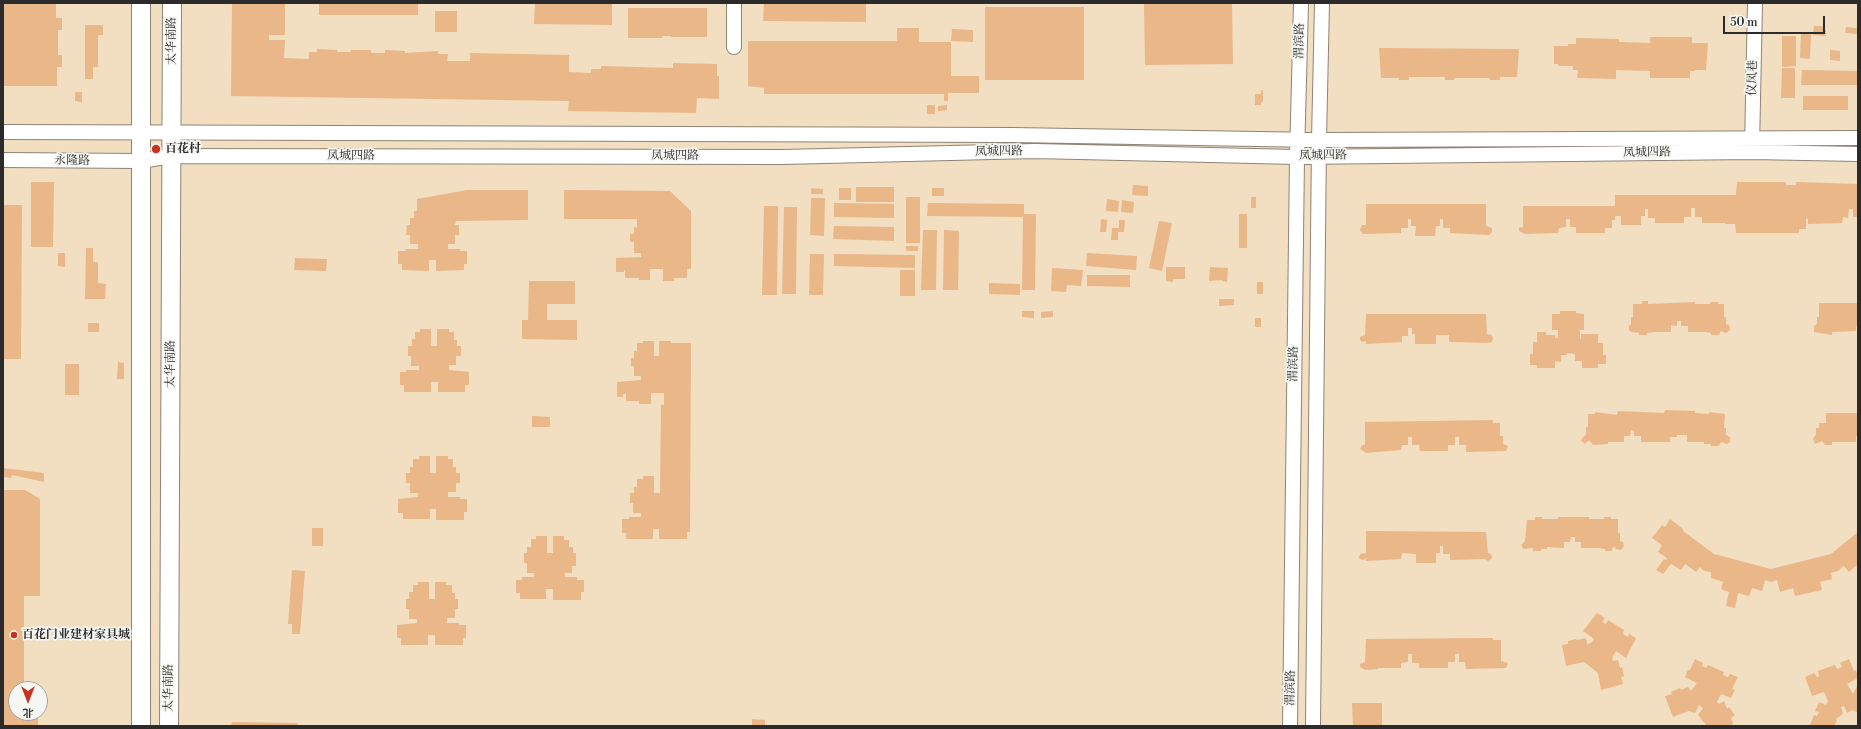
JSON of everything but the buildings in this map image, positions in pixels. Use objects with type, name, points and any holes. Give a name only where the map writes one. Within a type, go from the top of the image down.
[{"type":"main road","points":[[141,3],[141,726]]},
{"type":"main road","name":"太华南路","points":[[169,726],[171,156],[173,132],[172,3]]},
{"type":"street","points":[[734,3],[734,47]]},
{"type":"street","name":"渭滨路","points":[[1290,726],[1297,157],[1301,3]]},
{"type":"street","name":"渭滨路","points":[[1313,726],[1319,140],[1322,3]]},
{"type":"street","name":"仪凤巷","points":[[1752,152],[1755,3]]},
{"type":"street","points":[[3,132],[140,133]]},
{"type":"street","name":"凤城四路","points":[[140,133],[1012,135],[1298,140],[1752,137],[1858,138]]},
{"type":"street","name":"凤城四路","points":[[140,160],[171,156],[782,157],[1035,152],[1297,157],[1752,152],[1858,154]]},
{"type":"street","name":"永隆路","points":[[3,160],[140,160]]},
{"type":"place","name":"百花村","points":[[156,149]]},
{"type":"place","name":"百花门业建材家具城","points":[[14,635]]}]
